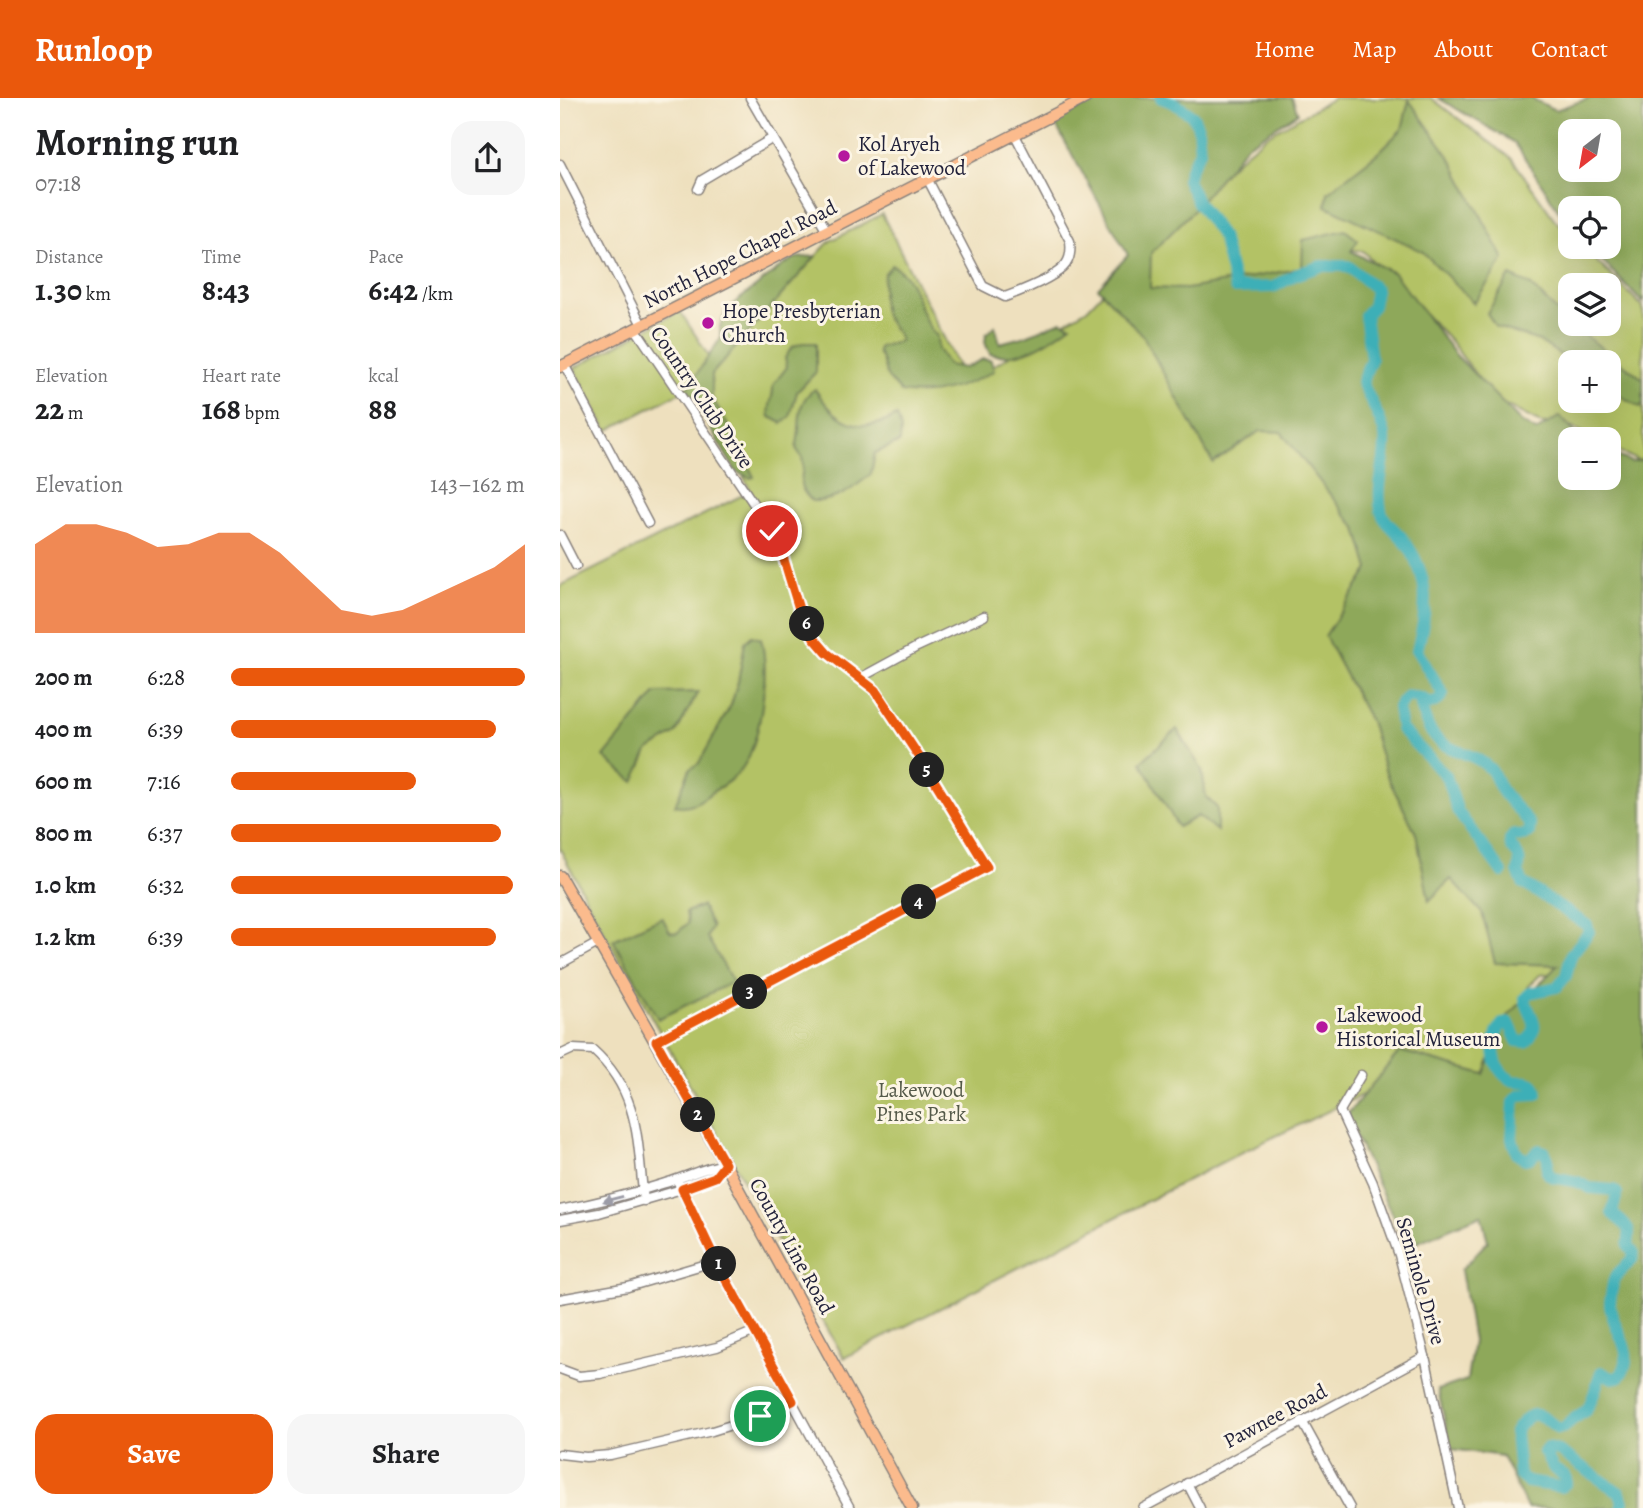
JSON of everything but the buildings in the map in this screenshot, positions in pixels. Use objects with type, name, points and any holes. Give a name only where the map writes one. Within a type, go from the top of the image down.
[{"type":"main road","name":"North Hope Chapel Road","points":[[562,365],[1015,135],[1070,102],[1086,98]]},
{"type":"main road","name":"County Line Road","points":[[560,876],[725,1164],[911,1508]]},
{"type":"street","points":[[762,98],[751,101],[827,231]]},
{"type":"street","points":[[928,180],[983,286],[1005,297],[1061,270],[1069,259],[1070,242],[1015,135]]},
{"type":"street","points":[[698,189],[702,180],[773,138]]},
{"type":"street","name":"Country Club Drive","points":[[560,164],[639,327],[772,531],[781,550],[799,609],[814,638],[827,653],[875,690],[987,867],[656,1041]]},
{"type":"street","points":[[562,365],[648,523]]},
{"type":"street","points":[[560,535],[576,566]]},
{"type":"street","points":[[860,678],[917,646],[984,617]]},
{"type":"street","points":[[560,964],[598,943]]},
{"type":"street","points":[[560,1055],[573,1049],[593,1050],[612,1072],[635,1119],[640,1142],[644,1201]]},
{"type":"street","name":"Seminole Drive","points":[[1361,1075],[1340,1111],[1373,1183],[1399,1255],[1425,1356],[1458,1508]]},
{"type":"street","points":[[560,1210],[605,1201],[725,1164]]},
{"type":"street","points":[[560,1220],[598,1213],[682,1189],[715,1177],[725,1164]]},
{"type":"street","points":[[677,1180],[716,1261],[850,1508]]},
{"type":"street","points":[[560,1299],[628,1287],[716,1261]]},
{"type":"street","points":[[560,1369],[579,1376],[600,1374],[717,1347],[755,1331]]},
{"type":"street","name":"Pawnee Road","points":[[1143,1508],[1425,1356]]},
{"type":"street","points":[[560,1454],[586,1457],[610,1455],[760,1416],[793,1401]]},
{"type":"street","points":[[1302,1421],[1350,1508]]},
{"type":"street","points":[[1187,1483],[1200,1508]]},
{"type":"green space","points":[[1101,98],[1292,98],[1298,113],[1247,145],[1192,212],[1151,253],[1150,288],[1187,289],[1302,268],[1303,240],[1345,230],[1358,240],[1351,251],[1394,273],[1455,354],[1521,422],[1536,431],[1560,416],[1570,427],[1558,427],[1558,490],[1621,490],[1621,458],[1631,462],[1643,460],[1643,1508],[1527,1508],[1502,1456],[1451,1449],[1438,1390],[1467,1380],[1473,1341],[1461,1270],[1488,1241],[1481,1215],[1407,1247],[1346,1116],[1400,1051],[1484,1074],[1506,1018],[1558,965],[1495,963],[1482,913],[1451,879],[1429,901],[1416,833],[1387,776],[1370,721],[1325,636],[1369,569],[1357,529],[1281,432],[1260,431],[1213,463],[1143,336],[1098,288],[1128,255],[1054,122]]},
{"type":"green space","name":"Lakewood Pines Park","points":[[1334,98],[1431,98],[1512,159],[1558,223],[1558,259],[1594,259],[1608,273],[1558,273],[1558,336],[1621,336],[1621,285],[1643,307],[1643,463],[1621,452],[1621,427],[1572,427],[1562,422],[1542,424],[1494,399],[1449,339],[1363,251],[1342,249],[1272,402],[1362,382],[1544,892],[1562,972],[1540,975],[1528,987],[1527,1006],[1513,1030],[1504,1023],[1495,1040],[1501,1068],[1509,1077],[1408,1073],[1238,1154],[844,1358],[608,940],[560,849],[560,586],[751,491],[695,384],[830,241],[882,214],[966,382],[1087,309],[1174,219],[1266,136]]},
{"type":"green space","points":[[1438,98],[1531,98],[1555,110],[1590,98],[1643,98],[1643,303],[1621,280],[1621,273],[1614,273],[1601,259],[1621,259],[1621,196],[1558,196],[1558,209],[1515,143]]},
{"type":"green space","points":[[1409,100],[1451,159],[1504,259],[1474,303],[1422,251],[1326,206],[1328,192],[1379,152],[1402,129]]},
{"type":"green space","points":[[816,256],[712,374],[712,398],[754,477],[750,478],[736,472],[700,411],[697,400],[686,390],[720,339],[720,326],[727,309],[795,258]]},
{"type":"green space","points":[[892,265],[908,279],[925,319],[937,336],[938,349],[948,365],[965,368],[983,359],[991,360],[994,371],[937,392],[901,392],[888,378],[878,353],[879,347],[900,341],[885,316],[883,306],[884,274]]},
{"type":"green space","points":[[1510,276],[1529,284],[1558,312],[1558,336],[1586,336],[1605,350],[1558,350],[1558,353],[1539,341],[1496,327],[1487,313]]},
{"type":"green space","points":[[680,311],[712,361],[683,391],[607,431],[574,368]]},
{"type":"green space","points":[[1061,321],[1071,325],[1043,344],[1023,353],[1001,356],[990,354],[985,343],[986,334],[995,326],[1000,343],[1026,336]]},
{"type":"green space","points":[[802,343],[816,343],[816,372],[797,392],[790,417],[782,423],[770,417],[773,385],[787,367],[785,358],[792,347]]},
{"type":"green space","points":[[1621,362],[1643,379],[1643,404],[1640,407],[1621,396]]},
{"type":"green space","points":[[815,389],[831,410],[850,422],[872,425],[897,416],[901,429],[900,442],[875,453],[871,474],[851,489],[821,501],[812,501],[802,489],[803,464],[796,448],[801,408]]},
{"type":"green space","points":[[752,636],[761,639],[765,669],[759,723],[749,755],[737,774],[705,798],[691,805],[675,805],[690,769],[699,763],[731,705],[745,642]]},
{"type":"green space","points":[[698,692],[676,733],[648,751],[634,782],[604,757],[656,693]]},
{"type":"green space","points":[[1177,729],[1202,770],[1206,797],[1217,808],[1217,831],[1198,816],[1178,827],[1141,762]]},
{"type":"green space","points":[[702,906],[712,927],[707,937],[733,982],[658,1019],[613,940],[662,917],[670,932],[677,933],[688,923],[686,912]]},
{"type":"waterway","points":[[1161,98],[1193,116],[1198,127],[1200,151],[1187,180],[1198,203],[1222,237],[1235,288],[1274,287],[1295,275],[1321,266],[1348,266],[1376,289],[1373,306],[1365,315],[1371,359],[1362,382],[1385,436],[1381,510],[1419,566],[1425,607],[1417,651],[1443,694],[1431,704],[1421,698],[1407,696],[1398,707],[1401,729],[1446,776],[1458,812],[1502,872]]},
{"type":"waterway","points":[[1421,698],[1425,719],[1438,740],[1484,763],[1492,771],[1505,795],[1530,825],[1529,833],[1521,836],[1514,834],[1510,840],[1511,847],[1519,858],[1518,872],[1523,883],[1587,925],[1589,932],[1571,955],[1566,976],[1557,987],[1530,993],[1525,998],[1534,1025],[1531,1036],[1526,1042],[1517,1041],[1509,1023],[1502,1024],[1496,1038],[1494,1054],[1504,1075],[1513,1081],[1531,1083],[1536,1089],[1537,1094],[1520,1095],[1514,1101],[1512,1139],[1517,1154],[1525,1159],[1539,1150],[1545,1152],[1548,1159],[1547,1173],[1553,1177],[1617,1193],[1612,1213],[1628,1229],[1628,1245],[1633,1252],[1633,1258],[1614,1279],[1610,1305],[1623,1341],[1626,1359],[1624,1368],[1619,1377],[1612,1378],[1601,1372],[1587,1409],[1565,1427],[1558,1429],[1545,1418],[1535,1415],[1521,1424],[1515,1432],[1519,1475],[1527,1482],[1561,1487],[1566,1483],[1566,1477],[1554,1469],[1544,1452],[1547,1448],[1559,1451],[1620,1493],[1623,1502],[1621,1508]]},
{"type":"place","name":"Kol Aryeh of Lakewood","points":[[844,156]]},
{"type":"place","name":"Hope Presbyterian Church","points":[[708,323]]},
{"type":"place","name":"Lakewood Historical Museum","points":[[1322,1027]]},
{"type":"route","points":[[760,1416],[793,1401],[716,1261],[682,1189],[715,1177],[725,1164],[656,1041],[987,867],[875,690],[841,665],[814,638],[799,609],[781,550],[772,531]]}]
